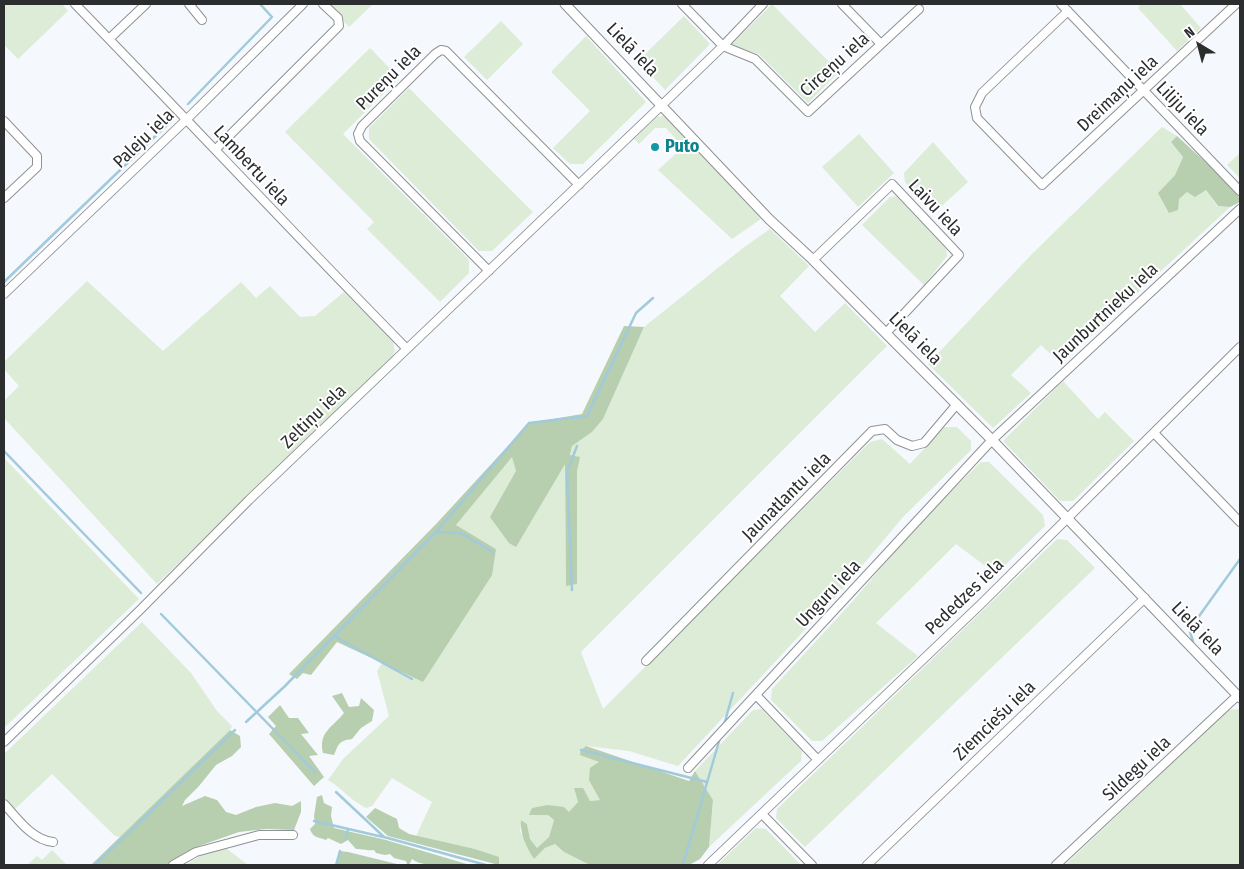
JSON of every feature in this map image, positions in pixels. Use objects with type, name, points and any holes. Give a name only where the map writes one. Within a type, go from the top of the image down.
[{"type":"street","name":"Lambertu iela","points":[[75,4],[406,349]]},
{"type":"street","points":[[109,39],[146,4]]},
{"type":"street","points":[[189,4],[202,20]]},
{"type":"street","name":"Paleju iela","points":[[4,294],[187,119],[303,4]]},
{"type":"street","points":[[216,150],[339,26],[338,18],[323,4]]},
{"type":"street","name":"Lielā iela","points":[[565,4],[769,219],[813,260],[957,404],[1239,697]]},
{"type":"street","points":[[682,4],[723,46]]},
{"type":"street","points":[[662,105],[763,4]]},
{"type":"street","points":[[842,4],[881,44]]},
{"type":"street","name":"Liliju iela","points":[[1061,4],[1240,191]]},
{"type":"street","name":"Dreimaņu iela","points":[[1068,11],[982,93],[975,107],[977,118],[1042,185],[1236,4]]},
{"type":"street","name":"Circeņu iela","points":[[723,46],[755,59],[808,112],[919,9]]},
{"type":"street","name":"Pureņu iela","points":[[488,271],[360,140],[358,134],[362,126],[435,54],[441,50],[446,51],[580,185]]},
{"type":"street","name":"Zeltiņu iela","points":[[4,742],[140,610],[249,500],[662,105]]},
{"type":"street","points":[[4,121],[37,156],[37,167],[4,198]]},
{"type":"street","name":"Laivu iela","points":[[813,260],[892,184],[959,255],[886,333]]},
{"type":"street","name":"Jaunburtnieku iela","points":[[992,440],[1240,209]]},
{"type":"street","name":"Pededzes iela","points":[[708,865],[1239,352]]},
{"type":"street","name":"Jaunatlantu iela","points":[[646,661],[872,431],[885,429],[897,440],[912,446],[924,442],[957,404]]},
{"type":"street","points":[[1154,433],[1240,522]]},
{"type":"street","name":"Unguru iela","points":[[688,768],[992,440]]},
{"type":"street","name":"Ziemciešu iela","points":[[867,865],[1145,598]]},
{"type":"street","points":[[756,695],[818,760]]},
{"type":"street","name":"Sildegu iela","points":[[1056,865],[1239,697]]},
{"type":"street","points":[[4,804],[33,834],[40,839],[53,842]]},
{"type":"street","points":[[762,814],[812,865]]},
{"type":"street","points":[[174,865],[196,852],[259,834],[293,835]]},
{"type":"green space","points":[[4,4],[62,4],[68,11],[18,59],[4,45]]},
{"type":"green space","points":[[327,4],[373,4],[349,27]]},
{"type":"green space","points":[[772,4],[839,72],[808,103],[759,54],[731,45]]},
{"type":"green space","points":[[1138,4],[1180,4],[1201,28],[1177,51],[1138,8],[1140,6]]},
{"type":"green space","points":[[684,16],[710,44],[665,90],[638,61]]},
{"type":"green space","points":[[501,21],[523,44],[487,80],[464,57]]},
{"type":"green space","points":[[586,36],[646,102],[583,164],[570,164],[553,148],[590,111],[551,72]]},
{"type":"green space","points":[[370,48],[399,78],[343,134],[469,260],[469,273],[440,302],[367,229],[374,222],[285,132]]},
{"type":"green space","points":[[409,88],[533,212],[492,251],[479,251],[369,139],[369,128]]},
{"type":"green space","points":[[657,117],[668,117],[761,219],[732,239],[658,170],[683,147],[666,128],[655,128],[639,144],[634,139]]},
{"type":"green space","points":[[1162,127],[1177,136],[1171,142],[1183,157],[1175,175],[1158,193],[1179,199],[1187,192],[1206,190],[1217,206],[1230,207],[1061,364],[1041,345],[1011,375],[1031,393],[993,428],[928,364],[1032,254]]},
{"type":"green space","points":[[859,134],[894,173],[858,207],[822,167]]},
{"type":"green space","points":[[1177,136],[1212,168],[1240,198],[1240,202],[1230,207],[1218,206],[1206,190],[1195,197],[1187,192],[1179,199],[1178,210],[1169,213],[1158,193],[1175,175],[1183,157],[1171,142]]},
{"type":"green space","points":[[933,142],[968,182],[934,213],[905,182],[904,173]]},
{"type":"green space","points":[[1240,153],[1240,178],[1227,165]]},
{"type":"green space","points":[[896,196],[946,249],[947,256],[924,285],[862,225],[890,197]]},
{"type":"green space","points":[[770,229],[809,266],[780,296],[815,332],[845,303],[887,346],[581,652],[603,709],[870,442],[882,439],[910,464],[944,427],[957,427],[971,441],[971,450],[903,517],[840,592],[678,766],[629,751],[586,746],[581,750],[581,755],[600,762],[600,800],[590,801],[574,788],[578,802],[569,813],[529,815],[548,815],[554,820],[549,837],[537,848],[530,839],[527,824],[522,820],[520,831],[534,859],[545,848],[555,844],[564,852],[590,865],[499,865],[498,857],[475,849],[416,836],[432,802],[392,778],[372,806],[366,808],[356,802],[328,780],[343,759],[389,716],[377,671],[382,663],[423,682],[496,549],[456,525],[512,456],[516,471],[565,463],[566,585],[577,584],[577,471],[579,457],[570,456],[572,446],[592,432],[603,419],[644,327],[743,248]]},
{"type":"green space","points":[[87,281],[163,351],[241,282],[256,298],[270,286],[300,317],[315,316],[344,292],[393,342],[395,351],[391,360],[157,584],[4,418],[4,401],[19,386],[4,369],[4,362]]},
{"type":"green space","points":[[624,326],[644,327],[603,419],[592,432],[572,446],[570,455],[580,457],[577,471],[577,584],[566,586],[565,464],[516,547],[509,543],[490,517],[516,471],[512,457],[456,525],[496,549],[492,575],[423,682],[337,642],[311,675],[303,673],[297,679],[289,674],[437,523],[529,423],[582,414]]},
{"type":"green space","points":[[1063,381],[1098,419],[1105,412],[1134,441],[1073,501],[1060,501],[1003,441]]},
{"type":"green space","points":[[4,458],[139,599],[4,728]]},
{"type":"green space","points":[[981,462],[989,462],[1043,515],[1045,526],[996,574],[956,544],[876,623],[918,656],[822,741],[812,741],[771,700],[772,689],[852,602],[918,524]]},
{"type":"green space","points":[[1057,539],[1067,540],[1095,568],[805,847],[776,818],[777,809]]},
{"type":"green space","points":[[142,622],[191,673],[217,711],[232,726],[230,730],[120,837],[115,836],[52,774],[15,809],[4,797],[4,754]]},
{"type":"green space","points":[[342,693],[349,707],[359,706],[361,698],[374,710],[372,721],[361,728],[352,739],[340,744],[334,755],[323,753],[322,746],[325,735],[344,713],[332,696]]},
{"type":"green space","points":[[280,705],[289,718],[298,718],[309,733],[301,734],[318,755],[309,756],[324,777],[314,786],[269,734],[276,726],[268,717]]},
{"type":"green space","points":[[762,709],[802,751],[801,761],[709,847],[713,800],[695,771],[753,710]]},
{"type":"green space","points":[[1239,709],[1240,865],[1065,865],[1228,710]]},
{"type":"green space","points":[[230,730],[240,736],[241,747],[232,756],[216,765],[185,800],[182,806],[205,796],[217,800],[226,812],[236,815],[256,807],[275,803],[292,806],[301,801],[301,812],[294,830],[266,829],[239,832],[196,847],[166,865],[91,865]]},
{"type":"green space","points":[[586,746],[689,781],[695,771],[713,800],[709,847],[700,859],[689,865],[590,865],[564,852],[555,844],[545,848],[534,859],[528,850],[521,831],[521,820],[527,824],[530,839],[537,848],[549,837],[554,820],[548,815],[529,815],[532,808],[548,805],[564,807],[569,812],[578,802],[574,788],[583,788],[590,801],[600,800],[589,780],[590,768],[599,762],[580,755],[581,750]]},
{"type":"green space","points":[[322,795],[324,803],[332,807],[331,816],[334,828],[386,840],[470,865],[432,865],[412,859],[409,865],[406,861],[394,858],[390,854],[385,855],[376,853],[374,850],[356,849],[348,840],[341,844],[328,838],[326,840],[316,837],[310,829],[315,824],[314,816],[317,797]]},
{"type":"green space","points":[[375,808],[397,819],[399,828],[409,834],[475,849],[499,857],[499,865],[388,836],[366,817]]},
{"type":"green space","points":[[756,828],[766,829],[801,865],[717,865]]},
{"type":"green space","points":[[226,848],[248,865],[185,865],[200,856]]},
{"type":"green space","points":[[52,850],[67,865],[27,865],[37,856],[42,860]]},
{"type":"green space","points":[[340,851],[348,852],[401,865],[336,865]]},
{"type":"waterway","points":[[188,104],[272,17],[260,4]]},
{"type":"waterway","points":[[4,282],[172,120]]},
{"type":"waterway","points":[[246,722],[284,687],[436,532],[529,423],[587,416],[636,313],[653,298]]},
{"type":"waterway","points":[[572,590],[567,472],[577,446]]},
{"type":"waterway","points":[[4,451],[141,593]]},
{"type":"waterway","points":[[436,532],[461,533],[493,552]]},
{"type":"waterway","points":[[1193,641],[1190,632],[1197,619],[1240,559]]},
{"type":"waterway","points":[[161,614],[315,772]]},
{"type":"waterway","points":[[334,636],[412,679]]},
{"type":"waterway","points":[[724,725],[733,693]]},
{"type":"waterway","points":[[95,865],[235,730]]},
{"type":"waterway","points":[[683,865],[720,738]]},
{"type":"waterway","points":[[581,750],[707,782]]},
{"type":"waterway","points":[[336,792],[384,837],[486,865]]},
{"type":"waterway","points":[[314,821],[383,837]]},
{"type":"waterway","points":[[346,838],[348,829]]},
{"type":"waterway","points":[[336,865],[340,851]]},
{"type":"place","name":"Puto","points":[[655,147]]}]
